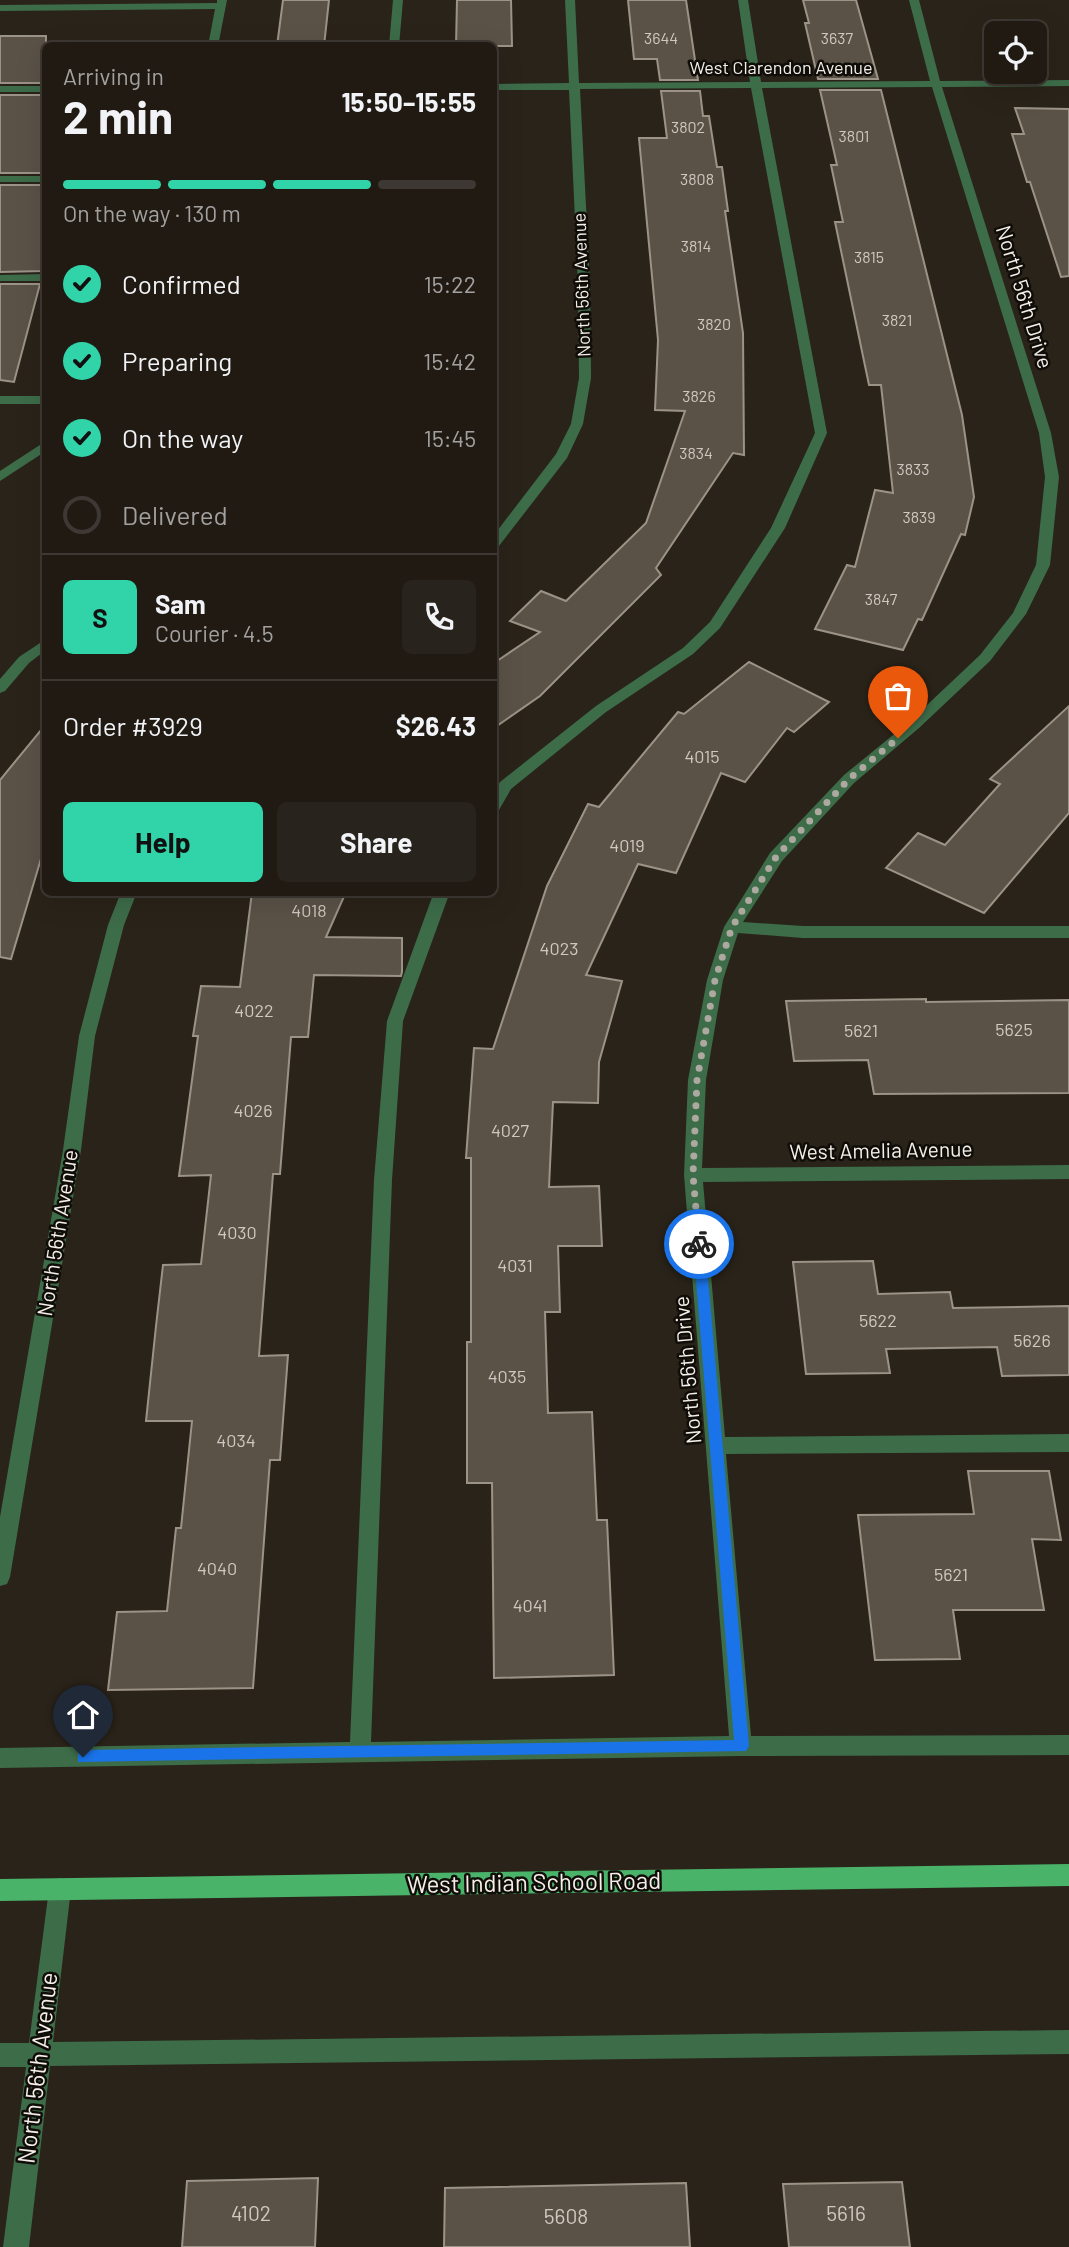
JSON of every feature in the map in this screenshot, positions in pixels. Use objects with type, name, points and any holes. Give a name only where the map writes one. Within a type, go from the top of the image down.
[{"type":"main road","name":"West Indian School Road","points":[[0,1890],[1069,1875]]},
{"type":"street","points":[[394,42],[398,0]]},
{"type":"street","name":"North 56th Avenue","points":[[497,539],[562,455],[577,424],[585,378],[584,284],[570,0]]},
{"type":"street","points":[[497,801],[505,786],[601,709],[688,651],[715,625],[778,527],[821,433],[756,85],[743,0]]},
{"type":"street","name":"North 56th Drive","points":[[741,1746],[693,1175],[697,1080],[715,980],[732,927],[776,857],[849,779],[914,725],[985,658],[1019,614],[1043,565],[1052,477],[1045,433],[936,84],[914,0]]},
{"type":"street","points":[[0,8],[221,3],[214,42]]},
{"type":"street","name":"West Clarendon Avenue","points":[[497,87],[1069,83]]},
{"type":"street","points":[[0,89],[42,89]]},
{"type":"street","points":[[0,179],[42,179]]},
{"type":"street","points":[[0,278],[42,278]]},
{"type":"street","points":[[0,401],[42,400]]},
{"type":"street","points":[[0,477],[42,447]]},
{"type":"street","points":[[0,688],[24,660],[42,646]]},
{"type":"street","name":"North 56th Avenue","points":[[0,1577],[72,1150],[87,1036],[116,925],[127,896]]},
{"type":"street","points":[[360,1754],[383,1180],[395,1021],[441,896]]},
{"type":"street","points":[[732,927],[803,932],[1069,932]]},
{"type":"street","name":"West Amelia Avenue","points":[[693,1175],[1069,1172]]},
{"type":"street","points":[[716,1447],[1069,1443]]},
{"type":"street","points":[[0,1758],[741,1746],[1069,1745]]},
{"type":"street","name":"North 56th Avenue","points":[[16,2247],[60,1889]]},
{"type":"street","points":[[0,2055],[1069,2042]]},
{"type":"building","points":[[283,0],[329,0],[324,42],[278,42]]},
{"type":"building","points":[[457,0],[511,0],[512,46],[497,46],[497,42],[456,42]]},
{"type":"building","points":[[628,0],[686,0],[698,80],[660,80],[657,59],[634,59]]},
{"type":"building","points":[[803,0],[856,0],[878,79],[818,79],[805,23],[809,23]]},
{"type":"building","points":[[0,36],[46,36],[46,42],[42,42],[42,83],[0,83]]},
{"type":"building","points":[[820,90],[881,90],[962,415],[974,497],[965,535],[961,534],[922,620],[918,619],[903,650],[815,629],[847,565],[855,567],[875,490],[893,493],[881,385],[869,385],[835,222],[843,222],[831,165],[837,165]]},
{"type":"building","points":[[661,91],[700,91],[703,116],[709,116],[717,167],[722,167],[728,211],[725,211],[743,333],[744,455],[733,453],[656,568],[661,575],[540,696],[497,726],[497,661],[540,632],[510,621],[541,591],[566,601],[646,523],[685,411],[655,410],[658,340],[639,138],[667,138]]},
{"type":"building","points":[[0,95],[42,95],[42,173],[0,173]]},
{"type":"building","points":[[1015,108],[1069,109],[1069,276],[1061,277],[1030,182],[1027,182],[1012,134],[1024,134]]},
{"type":"building","points":[[0,185],[42,185],[42,271],[0,272]]},
{"type":"building","points":[[0,284],[40,284],[14,382],[0,380]]},
{"type":"building","points":[[749,662],[829,702],[794,732],[787,728],[745,782],[721,773],[676,873],[638,864],[586,975],[622,981],[599,1062],[598,1103],[553,1102],[549,1187],[599,1186],[602,1246],[558,1246],[560,1312],[545,1312],[548,1413],[592,1412],[597,1520],[607,1520],[614,1675],[494,1678],[492,1483],[467,1483],[467,1342],[471,1342],[471,1158],[466,1158],[474,1048],[493,1049],[547,886],[588,804],[599,807],[678,712],[684,714]]},
{"type":"building","points":[[1069,706],[1069,813],[984,913],[886,868],[918,833],[945,845],[1000,784],[990,779]]},
{"type":"building","points":[[42,729],[42,855],[11,959],[0,957],[0,780]]},
{"type":"building","points":[[251,896],[344,896],[326,937],[402,938],[401,976],[314,975],[308,1037],[291,1037],[280,1174],[273,1174],[259,1356],[288,1355],[280,1460],[270,1460],[253,1688],[108,1690],[117,1612],[167,1611],[176,1528],[181,1528],[192,1421],[146,1421],[163,1265],[201,1264],[211,1175],[179,1176],[198,1036],[193,1036],[201,986],[240,987]]},
{"type":"building","points":[[926,999],[926,1002],[1069,1000],[1069,1093],[874,1094],[868,1060],[794,1061],[786,1001]]},
{"type":"building","points":[[873,1261],[878,1294],[950,1292],[953,1308],[1069,1306],[1069,1375],[1002,1376],[997,1347],[886,1349],[890,1373],[806,1374],[793,1262]]},
{"type":"building","points":[[968,1471],[1049,1471],[1061,1540],[1032,1539],[1044,1610],[953,1610],[960,1659],[875,1660],[858,1515],[974,1514]]},
{"type":"building","points":[[318,2178],[315,2247],[182,2247],[187,2181]]},
{"type":"building","points":[[902,2182],[910,2247],[789,2247],[783,2184]]},
{"type":"building","points":[[686,2183],[690,2247],[444,2247],[445,2188]]},
{"type":"way so far","points":[[699,1244],[693,1175],[697,1080],[715,980],[732,927],[776,857],[810,818],[849,779],[898,738]]},
{"type":"route","points":[[83,1757],[741,1746],[699,1244]]}]
